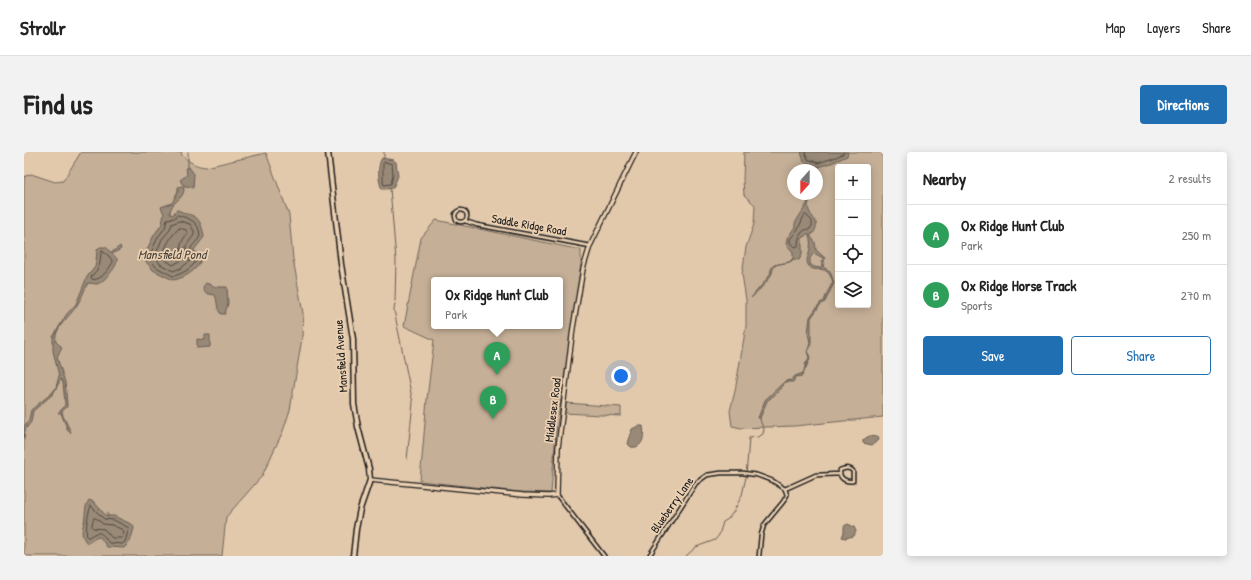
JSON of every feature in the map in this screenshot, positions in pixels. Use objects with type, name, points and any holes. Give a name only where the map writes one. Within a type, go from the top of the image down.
[{"type":"main road","name":"Mansfield Avenue","points":[[328,152],[341,260],[353,339],[354,404],[358,428],[369,469],[370,480],[358,516],[353,556]]},
{"type":"main road","name":"Middlesex Road","points":[[557,495],[558,448],[572,334],[583,268],[590,246],[636,152]]},
{"type":"main road","points":[[370,480],[523,496],[557,495]]},
{"type":"street","points":[[460,210],[466,212],[467,216],[465,221],[459,223],[455,220],[454,216],[457,211],[460,210]]},
{"type":"street","name":"Saddle Ridge Road","points":[[465,221],[477,225],[590,246]]},
{"type":"street","points":[[846,468],[851,469],[854,475],[853,481],[846,481],[840,474],[840,470],[846,468]]},
{"type":"street","name":"Blueberry Lane","points":[[649,556],[696,483],[707,475],[721,472],[757,475],[773,481],[785,489]]},
{"type":"street","points":[[759,556],[761,535],[764,525],[783,502],[787,495],[785,489],[816,475],[840,474]]},
{"type":"street","points":[[557,495],[604,556]]},
{"type":"shaded area","points":[[81,152],[182,152],[181,154],[195,165],[206,167],[266,153],[289,215],[293,259],[303,313],[302,338],[290,410],[283,431],[262,476],[226,517],[222,556],[24,556],[24,177],[31,174],[55,182],[63,181]]},
{"type":"shaded area","points":[[744,152],[883,152],[883,417],[795,426],[741,428],[732,426],[730,411],[735,391],[746,326],[746,300],[742,274],[746,247],[754,224],[755,205],[744,195]]},
{"type":"shaded area","points":[[436,220],[581,250],[581,265],[556,433],[551,493],[519,492],[420,481],[434,340],[404,326],[421,238]]},
{"type":"shaded area","points":[[566,403],[621,407],[621,416],[564,413]]},
{"type":"water","points":[[801,152],[848,152],[847,156],[823,166],[823,164],[810,164],[804,162]]},
{"type":"water","points":[[382,158],[396,162],[398,176],[393,188],[382,189],[379,178],[379,169]]},
{"type":"water","points":[[186,167],[189,167],[194,174],[193,188],[183,185],[180,180],[187,175]]},
{"type":"water","name":"Mansfield Pond","points":[[178,187],[184,187],[184,192],[172,206],[170,214],[173,215],[177,210],[197,218],[203,230],[204,237],[194,250],[201,258],[198,266],[186,276],[173,280],[153,270],[143,258],[154,235],[162,224],[164,214],[161,207],[172,203],[178,191]]},
{"type":"water","points":[[810,200],[808,204],[809,211],[816,222],[815,229],[813,234],[811,234],[811,237],[815,242],[816,250],[825,258],[823,267],[830,271],[834,283],[825,302],[821,304],[811,318],[811,346],[808,351],[810,359],[802,376],[796,377],[793,382],[785,382],[778,392],[767,401],[760,418],[758,418],[765,400],[785,381],[792,380],[795,376],[803,373],[809,357],[807,352],[810,343],[808,333],[810,317],[820,303],[824,301],[833,282],[824,270],[815,269],[809,266],[807,262],[810,251],[810,238],[808,233],[802,239],[802,255],[799,260],[794,259],[789,262],[793,258],[793,252],[786,244],[787,238],[795,227],[795,223]],"holes":[[[814,253],[823,258],[821,268],[814,267],[810,264],[810,258]]]},
{"type":"water","points":[[120,246],[121,249],[112,254],[117,259],[116,265],[100,283],[88,283],[79,302],[57,332],[56,342],[62,347],[57,357],[65,382],[67,404],[67,407],[62,411],[71,432],[70,433],[68,431],[61,413],[58,413],[65,404],[63,383],[61,379],[53,394],[33,411],[31,422],[25,430],[24,438],[24,427],[29,419],[31,410],[53,392],[56,387],[59,376],[53,351],[53,337],[66,315],[76,304],[87,277],[95,267],[97,250],[100,247],[106,247],[111,253]]},
{"type":"water","points":[[781,264],[774,267],[772,273],[768,279],[751,298],[770,275],[771,269],[774,265]]},
{"type":"water","points":[[206,283],[216,287],[227,287],[228,303],[225,314],[221,314],[219,312],[215,295],[204,291],[203,287]]},
{"type":"water","points":[[205,335],[210,335],[210,347],[197,348],[197,339],[205,340]]},
{"type":"water","points":[[638,426],[643,426],[644,434],[641,444],[631,447],[628,444],[632,429]]},
{"type":"water","points":[[869,436],[878,437],[879,440],[872,445],[863,443],[863,440]]},
{"type":"water","points":[[89,500],[94,502],[106,516],[114,516],[133,525],[134,528],[130,542],[124,548],[107,547],[100,537],[87,543],[82,535],[82,530],[87,503]]},
{"type":"water","points":[[848,524],[854,527],[856,531],[854,536],[845,538],[842,537],[844,526]]},
{"type":"waterway","points":[[188,152],[188,167]]},
{"type":"waterway","points":[[384,152],[384,159]]},
{"type":"waterway","points":[[390,188],[396,260],[395,301]]},
{"type":"waterway","points":[[395,304],[394,310],[413,403],[407,459]]},
{"type":"waterway","points":[[805,368],[805,364],[807,362]]},
{"type":"waterway","points":[[686,556],[696,547],[715,540],[719,535],[723,522],[728,519],[734,511],[742,495],[746,477],[749,438],[758,437],[763,434],[764,429],[760,418]]},
{"type":"waterway","points":[[107,513],[108,517]]},
{"type":"place","name":"Ox Ridge Hunt Club","points":[[497,375]]},
{"type":"place","name":"Ox Ridge Horse Track","points":[[493,419]]}]
